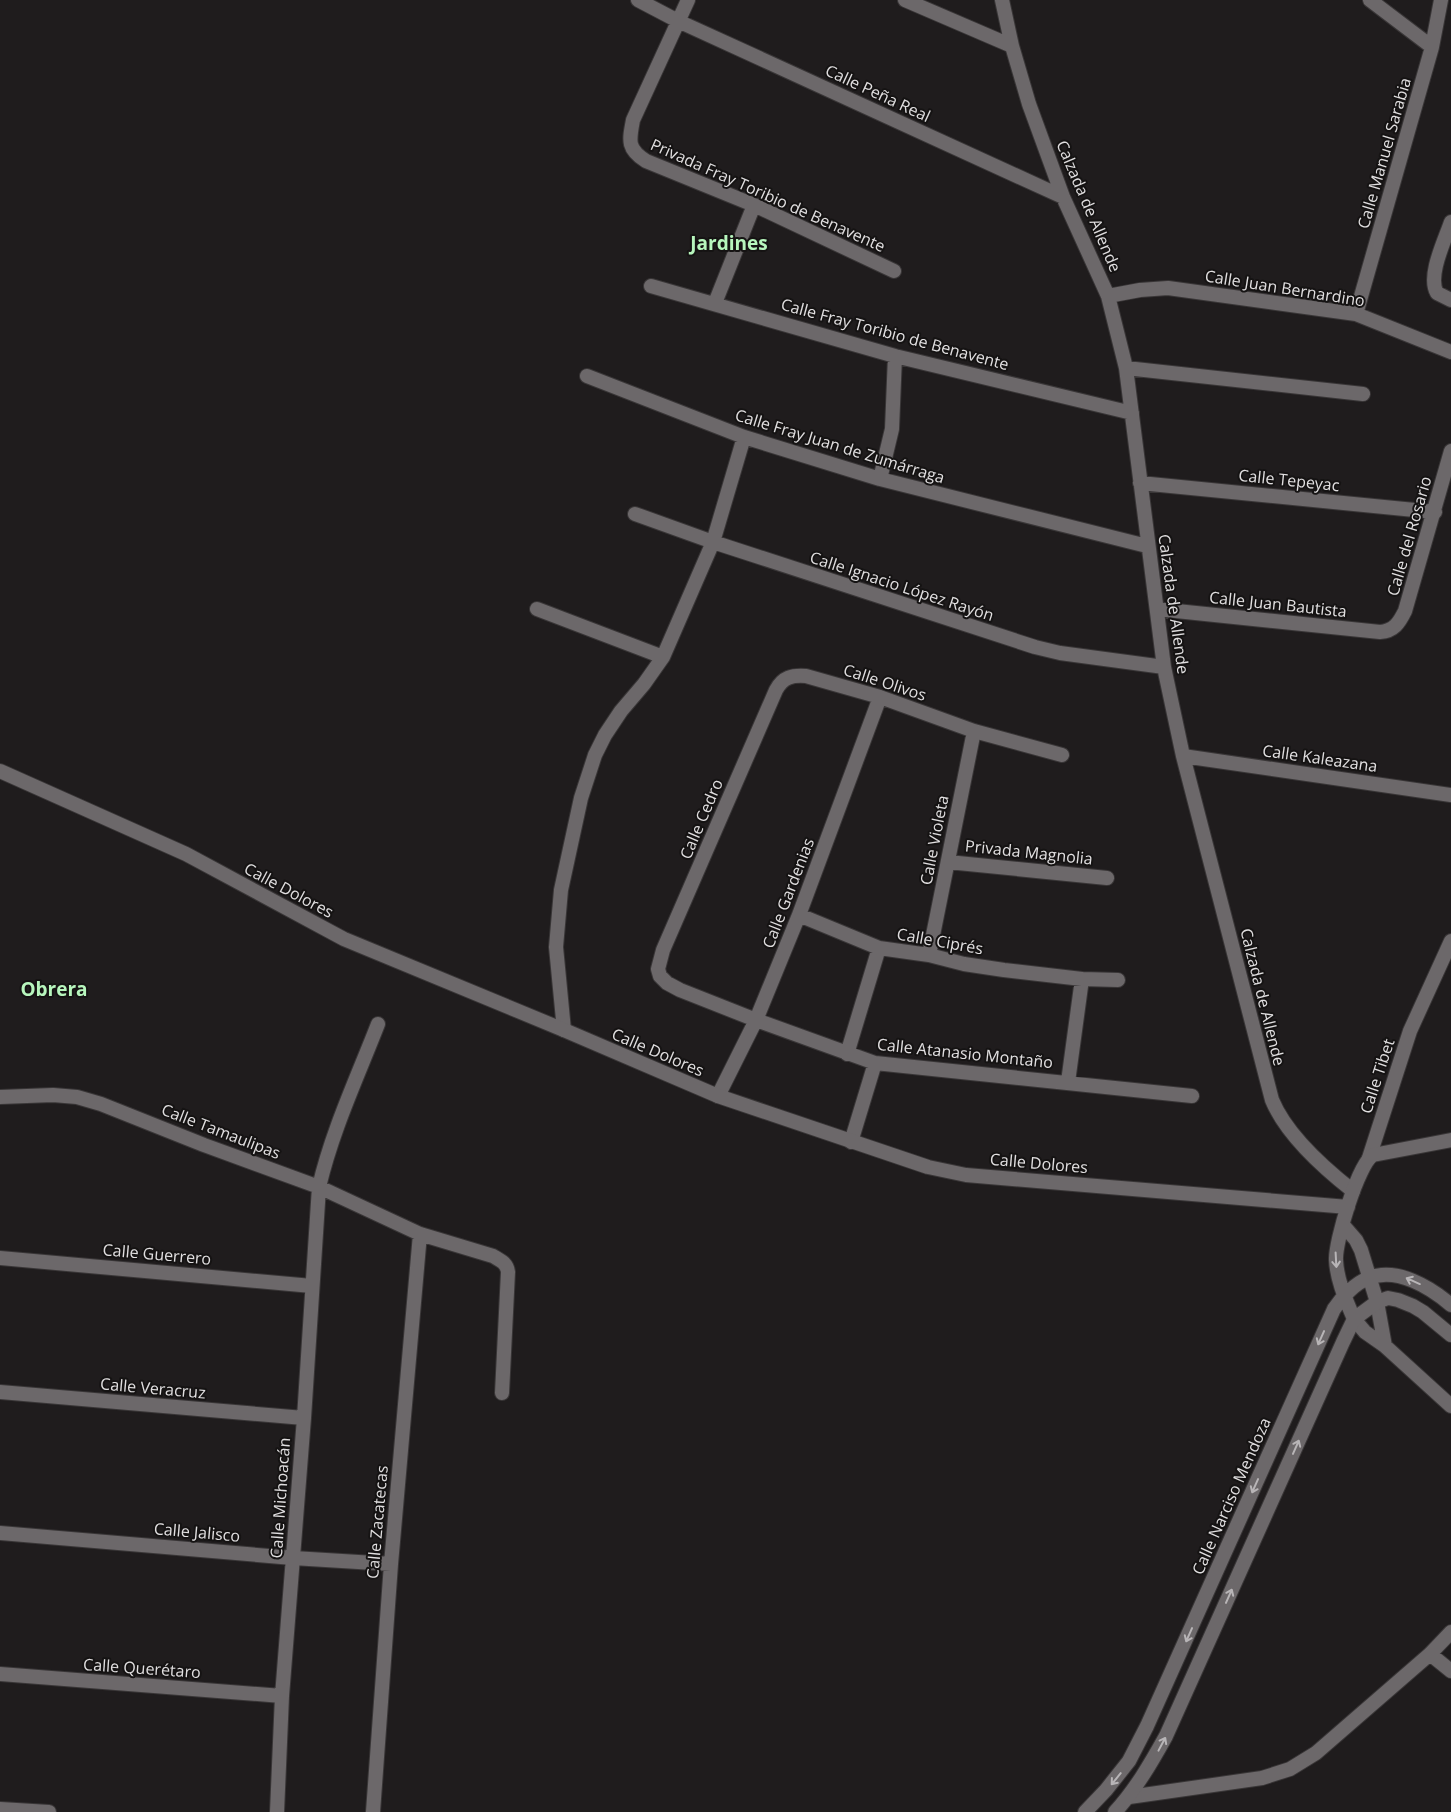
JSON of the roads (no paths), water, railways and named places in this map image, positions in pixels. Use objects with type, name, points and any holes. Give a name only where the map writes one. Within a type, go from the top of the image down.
[{"type":"street","name":"Calle Peña Real","points":[[638,0],[1063,197]]},
{"type":"street","points":[[678,20],[688,0]]},
{"type":"street","points":[[905,0],[1012,46]]},
{"type":"street","name":"Calzada de Allende","points":[[1002,0],[1012,46],[1029,104],[1063,197],[1108,296],[1126,368],[1147,546],[1164,667],[1183,756],[1272,1100],[1282,1118],[1309,1152],[1353,1191]]},
{"type":"street","points":[[1370,0],[1432,48]]},
{"type":"street","name":"Calle Manuel Sarabia","points":[[1356,314],[1432,48],[1441,0]]},
{"type":"street","name":"Privada Fray Toribio de Benavente","points":[[678,20],[634,120],[630,136],[631,147],[637,156],[646,162],[754,205],[894,271]]},
{"type":"street","points":[[715,303],[754,205]]},
{"type":"street","points":[[1451,222],[1436,268],[1434,283],[1437,293],[1451,300]]},
{"type":"street","name":"Calle Fray Toribio de Benavente","points":[[651,286],[895,356],[1132,412]]},
{"type":"street","name":"Calle Juan Bernardino","points":[[1108,296],[1140,290],[1168,288],[1356,314],[1451,352]]},
{"type":"street","points":[[880,480],[892,429],[895,356]]},
{"type":"street","points":[[1126,368],[1363,394]]},
{"type":"street","name":"Calle Fray Juan de Zumárraga","points":[[587,376],[744,437],[880,480],[1147,546]]},
{"type":"street","points":[[564,1030],[556,947],[561,890],[581,798],[604,735],[663,657],[713,542],[744,437]]},
{"type":"street","name":"Calle del Rosario","points":[[1394,628],[1405,612],[1451,451]]},
{"type":"street","name":"Calle Tepeyac","points":[[1140,483],[1435,512]]},
{"type":"street","name":"Calle Ignacio López Rayón","points":[[635,514],[713,542],[1035,647],[1060,654],[1164,667]]},
{"type":"street","points":[[537,609],[663,657]]},
{"type":"street","name":"Calle Juan Bautista","points":[[1157,609],[1380,632],[1388,632],[1394,628]]},
{"type":"street","name":"Calle Olivos","points":[[784,679],[794,676],[806,676],[880,697],[974,731],[1062,755]]},
{"type":"street","name":"Calle Cedro","points":[[660,976],[658,969],[664,950],[776,690],[784,679]]},
{"type":"street","name":"Calle Gardenias","points":[[718,1096],[756,1020],[799,915],[880,697]]},
{"type":"street","name":"Calle Violeta","points":[[929,955],[974,731]]},
{"type":"street","name":"Calle Kaleazana","points":[[1183,756],[1451,795]]},
{"type":"street","name":"Calle Dolores","points":[[0,771],[186,854],[344,939],[718,1096],[928,1167],[966,1175],[1348,1207]]},
{"type":"street","name":"Privada Magnolia","points":[[948,862],[1107,878]]},
{"type":"street","name":"Calle Ciprés","points":[[799,915],[879,948],[929,955],[964,964],[1082,979],[1118,980]]},
{"type":"street","name":"Calle Tibet","points":[[1354,1319],[1337,1271],[1336,1251],[1342,1225],[1353,1191],[1369,1158],[1410,1031],[1451,941]]},
{"type":"street","points":[[847,1054],[879,948]]},
{"type":"street","name":"Calle Atanasio Montaño","points":[[660,976],[667,983],[680,990],[875,1063],[1192,1096]]},
{"type":"street","points":[[1068,1082],[1082,979]]},
{"type":"street","name":"Calle Michoacán","points":[[277,1812],[282,1696],[304,1418],[319,1187],[325,1160],[378,1024]]},
{"type":"street","points":[[851,1142],[875,1063]]},
{"type":"street","name":"Calle Tamaulipas","points":[[0,1097],[53,1095],[76,1097],[101,1104],[204,1145],[319,1187],[420,1234],[493,1256],[506,1265],[508,1282],[502,1392]]},
{"type":"street","points":[[1369,1158],[1373,1155],[1451,1140]]},
{"type":"street","points":[[1342,1225],[1356,1240],[1361,1250],[1368,1278],[1377,1302],[1384,1346]]},
{"type":"street","name":"Calle Zacatecas","points":[[373,1812],[391,1564],[420,1234]]},
{"type":"street","name":"Calle Guerrero","points":[[0,1258],[312,1286]]},
{"type":"street","points":[[1368,1278],[1403,1277],[1436,1293],[1451,1305]]},
{"type":"street","name":"Calle Narciso Mendoza","points":[[1085,1812],[1106,1790],[1129,1761],[1147,1726],[1334,1309],[1344,1295],[1368,1278]]},
{"type":"street","points":[[1115,1812],[1129,1797],[1152,1763],[1166,1736],[1354,1319],[1377,1302],[1388,1298],[1413,1306],[1451,1335]]},
{"type":"street","points":[[1354,1319],[1365,1332],[1384,1346],[1451,1406]]},
{"type":"street","name":"Calle Veracruz","points":[[0,1392],[304,1418]]},
{"type":"street","name":"Calle Jalisco","points":[[0,1533],[293,1558],[391,1564]]},
{"type":"street","points":[[1129,1797],[1262,1778],[1290,1769],[1316,1753],[1430,1654],[1451,1632]]},
{"type":"street","points":[[1430,1654],[1451,1671]]},
{"type":"street","name":"Calle Querétaro","points":[[0,1674],[282,1696]]},
{"type":"street","points":[[0,1809],[49,1812]]},
{"type":"district","name":"Jardines","points":[[729,243]]},
{"type":"district","name":"Obrera","points":[[54,989]]}]
